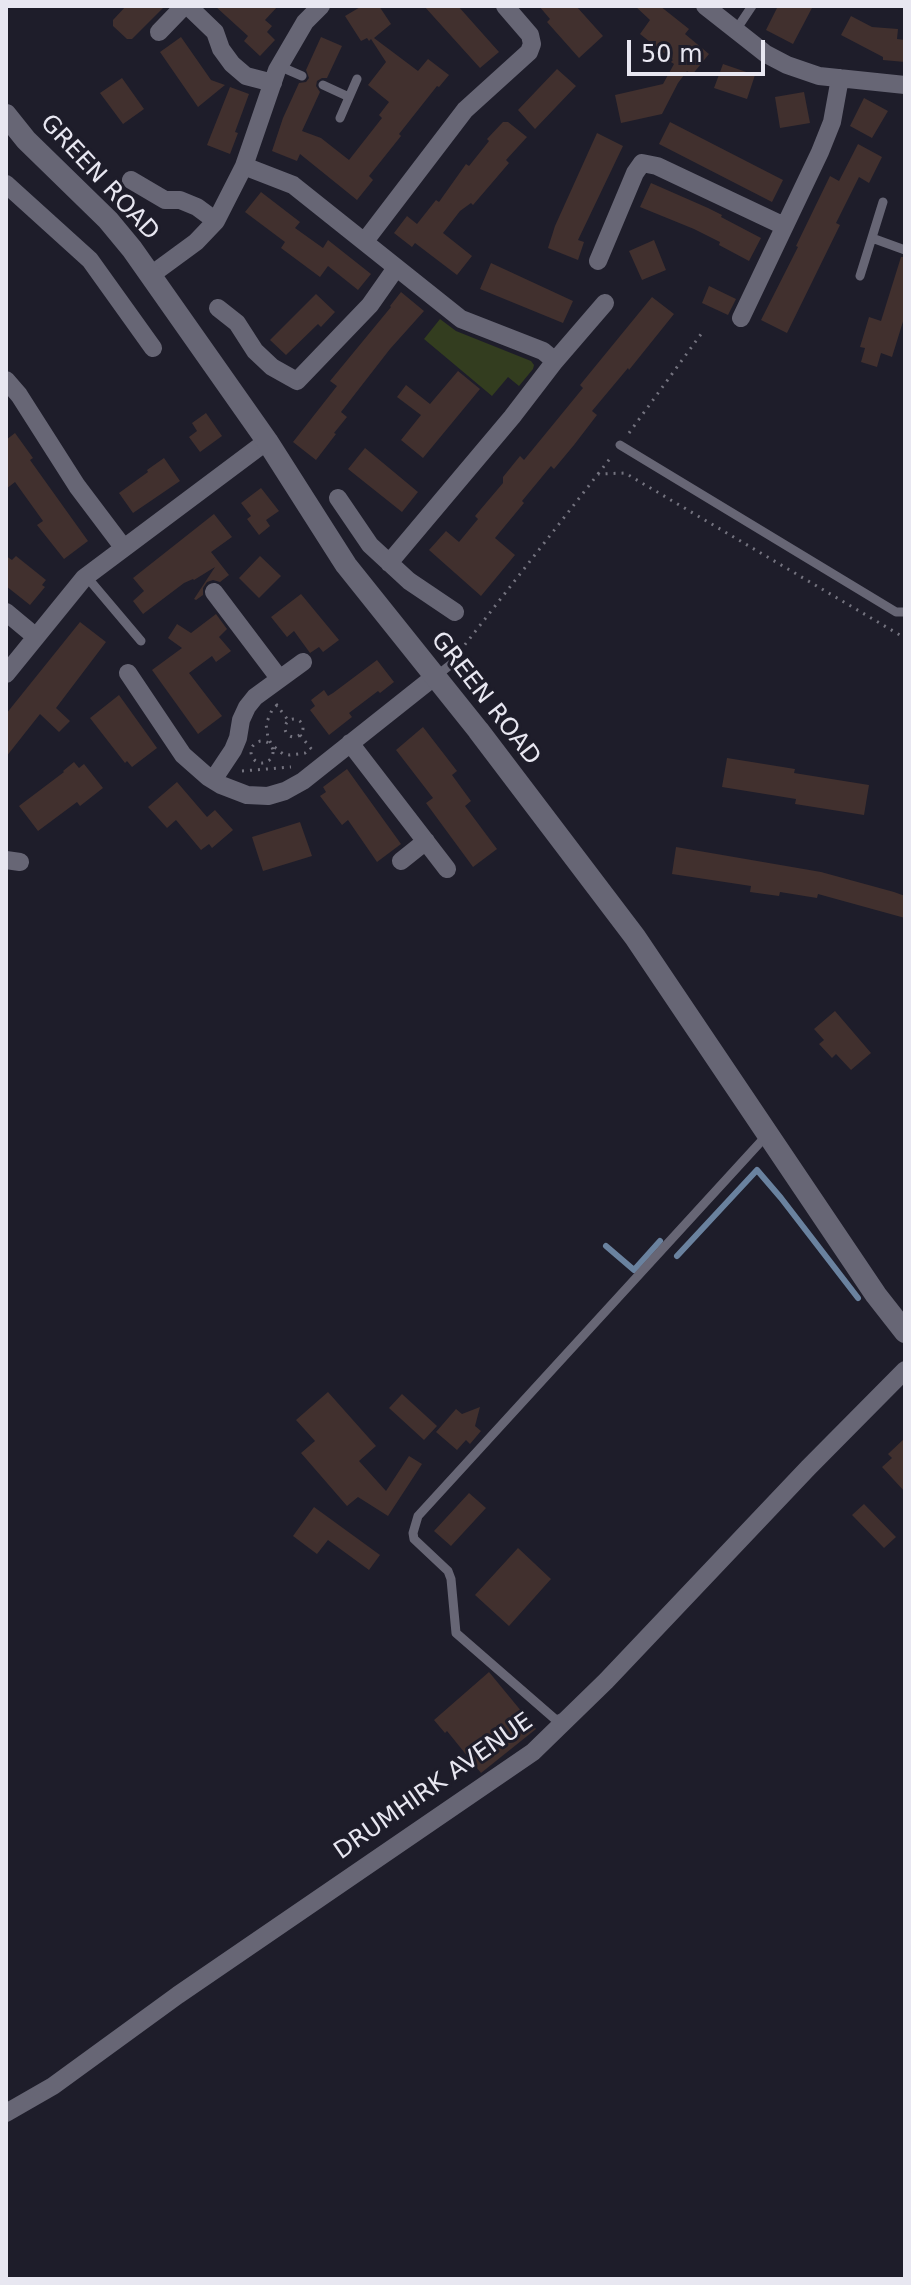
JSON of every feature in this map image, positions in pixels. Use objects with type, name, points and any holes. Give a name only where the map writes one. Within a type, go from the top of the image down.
[{"type":"street","points":[[159,32],[186,6],[207,21],[221,49],[246,76],[276,74]]},
{"type":"street","points":[[151,275],[196,242],[216,221],[244,166],[276,74],[305,22],[321,6]]},
{"type":"street","points":[[365,241],[465,110],[529,52],[532,44],[530,35],[505,6]]},
{"type":"street","points":[[705,6],[766,54],[787,65],[819,76],[905,85]]},
{"type":"street","points":[[741,318],[820,152],[832,122],[840,78]]},
{"type":"street","name":"GREEN ROAD","points":[[6,115],[26,140],[108,220],[132,249],[267,441],[346,565],[478,730],[635,937],[868,1283],[905,1332]]},
{"type":"street","points":[[598,261],[642,163],[657,166],[784,226]]},
{"type":"street","points":[[244,166],[293,185],[461,319],[543,351],[555,361]]},
{"type":"street","points":[[131,180],[165,200],[180,200],[197,207],[216,221]]},
{"type":"street","points":[[6,184],[90,260],[153,348]]},
{"type":"street","points":[[218,308],[237,323],[255,351],[272,367],[297,381],[370,305],[396,268]]},
{"type":"street","points":[[389,563],[605,303]]},
{"type":"street","points":[[6,380],[19,395],[77,486],[123,547]]},
{"type":"street","points":[[6,674],[86,576],[267,441]]},
{"type":"street","points":[[338,498],[370,545],[409,581],[455,612]]},
{"type":"street","points":[[214,592],[279,678]]},
{"type":"street","points":[[6,612],[36,637]]},
{"type":"street","points":[[213,780],[233,750],[247,707],[255,697],[303,662]]},
{"type":"street","points":[[128,673],[183,755],[213,780],[247,795],[268,796],[303,781],[434,677]]},
{"type":"street","points":[[350,743],[447,869]]},
{"type":"street","points":[[401,861],[426,841]]},
{"type":"street","name":"DRUMHIRK AVENUE","points":[[6,2113],[53,2086],[178,1995],[533,1752],[606,1681],[905,1370]]},
{"type":"lane","points":[[736,30],[752,6]]},
{"type":"lane","points":[[276,74],[302,76]]},
{"type":"lane","points":[[340,118],[357,79]]},
{"type":"lane","points":[[323,85],[349,97]]},
{"type":"lane","points":[[860,276],[883,202]]},
{"type":"lane","points":[[872,238],[905,250]]},
{"type":"lane","points":[[620,445],[896,612],[905,612]]},
{"type":"lane","points":[[86,576],[141,641]]},
{"type":"lane","points":[[434,677],[454,662]]},
{"type":"lane","points":[[570,1715],[556,1720],[456,1633],[451,1579],[448,1571],[414,1539],[418,1516],[769,1134]]},
{"type":"path","points":[[454,662],[704,330]]},
{"type":"path","points":[[598,474],[625,473],[905,638]]},
{"type":"path","points":[[272,699],[288,720]]},
{"type":"path","points":[[277,705],[266,724],[266,731],[272,745],[273,755],[267,762],[253,759],[254,744],[263,740],[272,745],[283,754],[305,753],[311,749]]},
{"type":"path","points":[[298,719],[302,722],[304,727],[300,735],[287,734],[288,720],[298,719]]},
{"type":"path","points":[[300,735],[317,756]]},
{"type":"path","points":[[289,767],[290,755]]},
{"type":"path","points":[[234,771],[304,766]]},
{"type":"green space","points":[[440,319],[456,331],[531,361],[533,369],[519,386],[508,377],[492,396],[424,339]]},
{"type":"building","points":[[126,6],[165,6],[132,39],[127,39],[113,26],[113,20]]},
{"type":"building","points":[[215,6],[278,6],[265,20],[272,26],[267,32],[275,40],[260,56],[244,41],[248,36]]},
{"type":"building","points":[[362,6],[379,6],[391,24],[374,38],[418,71],[428,59],[449,75],[399,134],[401,136],[369,176],[373,180],[357,200],[300,154],[297,161],[272,151],[299,83],[309,78],[306,70],[321,37],[342,46],[327,78],[317,81],[320,92],[302,131],[321,138],[349,160],[382,118],[379,115],[389,102],[368,85],[386,62],[371,39],[361,41],[345,16]]},
{"type":"building","points":[[424,6],[458,6],[499,52],[480,68]]},
{"type":"building","points":[[539,6],[576,6],[603,36],[579,58],[547,22],[550,19]]},
{"type":"building","points":[[635,6],[660,6],[689,29],[685,34],[709,54],[692,75],[687,71],[662,114],[621,123],[615,95],[663,84],[674,64],[640,34],[650,20]]},
{"type":"building","points":[[778,6],[813,6],[793,44],[766,30]]},
{"type":"building","points":[[851,16],[872,27],[898,29],[897,39],[905,40],[905,62],[883,60],[883,57],[841,35]]},
{"type":"building","points":[[181,37],[211,80],[225,85],[198,107],[160,52]]},
{"type":"building","points":[[723,64],[755,75],[747,99],[714,88]]},
{"type":"building","points":[[557,69],[576,86],[535,129],[518,110]]},
{"type":"building","points":[[122,78],[144,109],[123,124],[100,93]]},
{"type":"building","points":[[230,87],[249,94],[230,154],[207,145]]},
{"type":"building","points":[[804,92],[810,123],[780,128],[775,97]]},
{"type":"building","points":[[864,98],[888,111],[872,138],[850,126]]},
{"type":"building","points":[[503,122],[508,122],[527,137],[473,205],[471,203],[460,211],[443,233],[472,256],[457,275],[415,243],[412,247],[394,233],[407,216],[417,224],[436,200],[439,202],[466,164],[469,166]]},
{"type":"building","points":[[670,122],[783,180],[772,202],[659,144]]},
{"type":"building","points":[[597,133],[623,146],[578,240],[584,242],[578,260],[548,248]]},
{"type":"building","points":[[858,144],[882,157],[869,183],[859,177],[836,223],[840,225],[787,333],[761,320],[830,176],[839,181]]},
{"type":"building","points":[[651,183],[722,215],[761,238],[749,261],[694,229],[640,207]]},
{"type":"building","points":[[261,192],[300,222],[295,228],[323,248],[328,240],[371,274],[358,290],[328,266],[320,277],[281,248],[285,242],[245,212]]},
{"type":"building","points":[[654,240],[666,270],[642,280],[629,251]]},
{"type":"building","points":[[901,257],[905,257],[905,315],[892,357],[881,353],[877,367],[861,362],[865,348],[860,347],[869,317],[881,321]]},
{"type":"building","points":[[491,263],[573,301],[563,323],[480,289]]},
{"type":"building","points":[[709,286],[736,299],[728,315],[702,303]]},
{"type":"building","points":[[401,292],[424,311],[341,412],[347,417],[316,460],[293,442],[337,386],[330,381]]},
{"type":"building","points":[[316,294],[335,312],[286,355],[270,340]]},
{"type":"building","points":[[652,297],[674,314],[592,411],[597,415],[574,445],[554,469],[551,466],[495,538],[515,555],[481,596],[429,550],[446,531],[459,542],[478,519],[475,516],[503,483],[503,477],[520,456],[524,460]]},
{"type":"building","points":[[458,371],[480,389],[423,458],[401,440],[421,415],[397,397],[406,385],[430,404]]},
{"type":"building","points":[[206,413],[222,436],[200,452],[189,437],[197,431],[192,423]]},
{"type":"building","points":[[15,433],[33,458],[30,460],[88,541],[64,559],[37,525],[43,521],[15,482],[6,489],[6,440]]},
{"type":"building","points":[[365,448],[418,492],[402,512],[348,469]]},
{"type":"building","points":[[164,458],[180,481],[133,513],[119,493]]},
{"type":"building","points":[[261,488],[279,511],[266,520],[270,526],[259,535],[247,519],[251,516],[241,503]]},
{"type":"building","points":[[214,514],[232,537],[211,552],[229,575],[220,582],[207,582],[203,595],[194,599],[215,567],[184,583],[143,614],[133,601],[144,591],[133,578]]},
{"type":"building","points":[[6,556],[12,560],[16,556],[46,580],[42,585],[45,587],[30,605],[6,586]]},
{"type":"building","points":[[260,556],[281,576],[259,598],[239,578]]},
{"type":"building","points":[[301,594],[339,640],[323,652],[319,647],[310,653],[294,631],[287,637],[271,617]]},
{"type":"building","points":[[216,614],[227,629],[219,637],[231,651],[216,662],[212,656],[189,673],[222,716],[198,734],[152,670],[182,648],[168,638],[177,624],[191,633]]},
{"type":"building","points":[[80,622],[106,642],[56,708],[70,721],[59,732],[40,714],[6,757],[6,714]]},
{"type":"building","points":[[377,660],[394,682],[349,713],[352,717],[329,735],[310,710],[315,706],[311,700],[324,690],[328,696],[333,693]]},
{"type":"building","points":[[119,695],[157,748],[132,767],[127,761],[125,763],[90,718]]},
{"type":"building","points":[[423,727],[457,771],[452,775],[471,801],[465,806],[497,849],[473,867],[426,803],[433,798],[396,750]]},
{"type":"building","points":[[727,758],[869,785],[864,815],[795,804],[796,799],[722,787]]},
{"type":"building","points":[[74,762],[79,768],[84,764],[103,788],[80,806],[77,802],[38,831],[19,806]]},
{"type":"building","points":[[347,769],[401,844],[377,862],[348,820],[342,825],[320,796],[326,792],[323,787]]},
{"type":"building","points":[[177,782],[207,817],[215,810],[233,830],[212,848],[209,844],[201,850],[176,820],[167,828],[148,807]]},
{"type":"building","points":[[300,822],[312,856],[263,871],[252,837]]},
{"type":"building","points":[[676,847],[821,872],[894,892],[905,896],[905,918],[818,894],[817,898],[780,892],[779,896],[750,892],[751,886],[672,874]]},
{"type":"building","points":[[835,1011],[871,1053],[851,1070],[836,1054],[832,1058],[819,1044],[824,1040],[814,1029]]},
{"type":"building","points":[[328,1392],[376,1446],[359,1461],[386,1491],[409,1456],[422,1464],[388,1516],[358,1497],[347,1506],[301,1453],[315,1441],[296,1420]]},
{"type":"building","points":[[402,1394],[437,1426],[424,1440],[389,1408]]},
{"type":"building","points":[[480,1407],[475,1426],[481,1431],[470,1444],[466,1440],[457,1450],[436,1432],[456,1409],[462,1414]]},
{"type":"building","points":[[905,1438],[905,1492],[882,1467],[892,1458],[888,1454]]},
{"type":"building","points":[[469,1493],[486,1508],[451,1546],[434,1531]]},
{"type":"building","points":[[864,1504],[896,1537],[884,1548],[852,1515]]},
{"type":"building","points":[[314,1507],[380,1555],[369,1570],[328,1540],[317,1554],[293,1536]]},
{"type":"building","points":[[518,1548],[551,1579],[509,1626],[475,1595]]},
{"type":"building","points":[[489,1672],[536,1729],[481,1773],[447,1731],[445,1733],[434,1720]]},
{"type":"waterway","points":[[677,1256],[757,1170],[858,1298]]},
{"type":"waterway","points":[[606,1246],[634,1270],[660,1241]]}]
